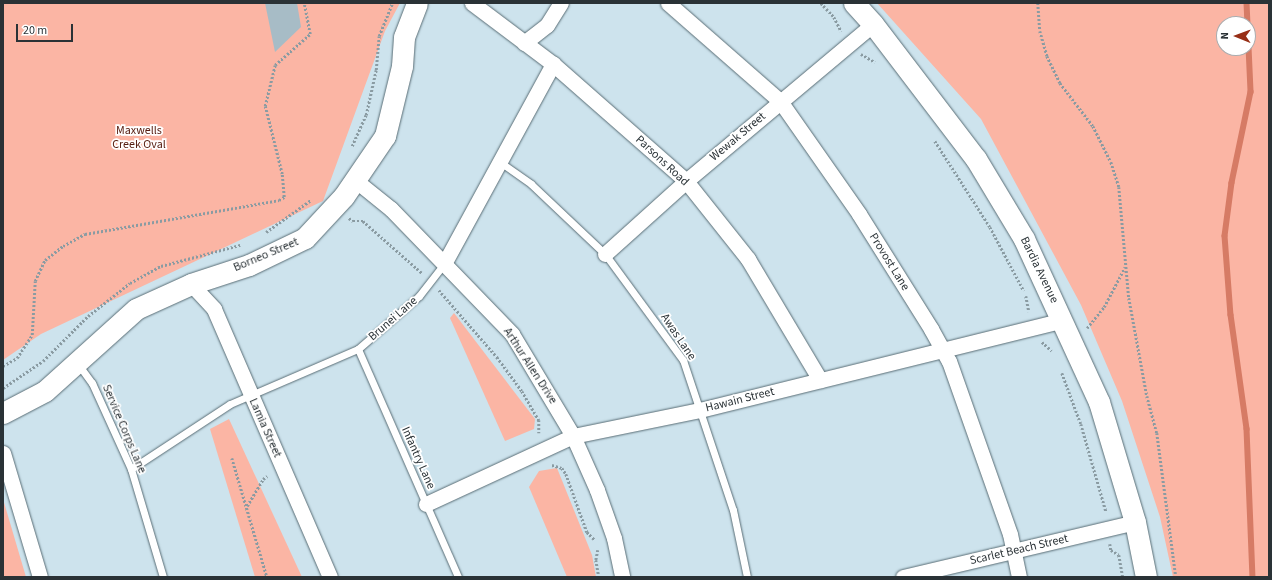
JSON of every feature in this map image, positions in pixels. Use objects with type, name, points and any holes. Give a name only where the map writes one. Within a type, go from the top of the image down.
[{"type":"street","name":"Borneo Street","points":[[3,413],[45,391],[78,364],[116,325],[136,308],[191,284],[249,265],[305,238],[344,196],[385,136],[402,66],[404,37],[417,3]]},
{"type":"street","name":"Parsons Road","points":[[472,3],[553,64],[686,181],[748,259],[820,380]]},
{"type":"street","points":[[524,43],[547,25],[561,3]]},
{"type":"street","name":"Provost Lane","points":[[668,3],[780,101],[859,214],[943,350],[1010,534],[1019,577]]},
{"type":"street","name":"Bardia Avenue","points":[[854,3],[874,24],[976,159],[1024,239],[1063,320],[1099,402],[1135,522],[1146,577]]},
{"type":"street","name":"Wewak Street","points":[[605,254],[686,181],[874,24]]},
{"type":"street","name":"Brunei Lane","points":[[445,262],[553,64]]},
{"type":"street","name":"Arthur Allen Drive","points":[[355,180],[391,209],[445,262],[512,334],[573,436],[597,490],[614,538],[622,577]]},
{"type":"street","name":"Lamia Street","points":[[191,284],[214,309],[330,577]]},
{"type":"street","name":"Hawain Street","points":[[426,504],[573,436],[700,410],[1063,320]]},
{"type":"street","points":[[3,453],[40,577]]},
{"type":"street","name":"Scarlet Beach Street","points":[[903,577],[1014,552],[1135,522]]},
{"type":"lane","name":"Awas Lane","points":[[500,162],[531,184],[605,254],[683,360],[733,510],[747,577]]},
{"type":"lane","name":"Brunei Lane","points":[[131,469],[230,404],[358,349],[399,315],[432,282],[445,262]]},
{"type":"lane","name":"Infantry Lane","points":[[358,349],[458,577]]},
{"type":"lane","name":"Service Corps Lane","points":[[78,364],[92,383],[131,469],[163,577]]},
{"type":"path","points":[[3,366],[17,358],[32,335],[32,290],[35,281],[45,260],[63,246],[85,234],[274,201],[284,197],[282,174],[265,106],[275,65],[310,34],[304,3]]},
{"type":"path","points":[[351,148],[366,115],[376,70],[379,36],[392,3]]},
{"type":"path","points":[[821,3],[834,17],[836,25]]},
{"type":"path","points":[[1038,3],[1040,30],[1047,56],[1060,83],[1093,126],[1111,162],[1119,187],[1126,267],[1134,328],[1157,433],[1176,577]]},
{"type":"path","points":[[863,57],[877,63]]},
{"type":"path","points":[[934,139],[990,227],[1027,297],[1027,306]]},
{"type":"path","points":[[260,236],[279,225],[314,198]]},
{"type":"path","points":[[353,221],[363,221],[432,282],[497,357],[522,391],[539,420],[538,430]]},
{"type":"path","points":[[3,388],[43,361],[88,316],[130,282],[161,266],[248,243]]},
{"type":"path","points":[[1086,328],[1104,307],[1126,267]]},
{"type":"path","points":[[1043,344],[1050,348],[1053,355]]},
{"type":"path","points":[[1059,368],[1081,424],[1106,506]]},
{"type":"path","points":[[232,458],[267,577]]},
{"type":"path","points":[[552,466],[562,468],[566,474],[587,532],[594,538],[598,551],[596,560],[600,577]]},
{"type":"path","points":[[247,507],[263,479],[267,476]]},
{"type":"path","points":[[1111,550],[1119,555],[1123,577]]},
{"type":"green space","name":"Maxwells Creek Oval","points":[[3,3],[400,3],[385,31],[323,201],[41,334],[3,360]]},
{"type":"green space","points":[[877,3],[1269,3],[1269,577],[1173,577],[1160,517],[1122,401],[1081,305],[981,119]]},
{"type":"green space","points":[[454,313],[535,419],[534,429],[505,441],[450,318]]},
{"type":"green space","points":[[229,419],[302,577],[255,577],[210,429]]},
{"type":"green space","points":[[557,468],[592,555],[596,577],[567,577],[529,487],[539,471]]},
{"type":"green space","points":[[3,499],[26,577],[3,577]]},
{"type":"building","points":[[265,3],[297,3],[301,27],[275,52]]},
{"type":"waterway","points":[[1247,3],[1251,92],[1232,183],[1225,236],[1231,315],[1247,429],[1253,577]]}]
